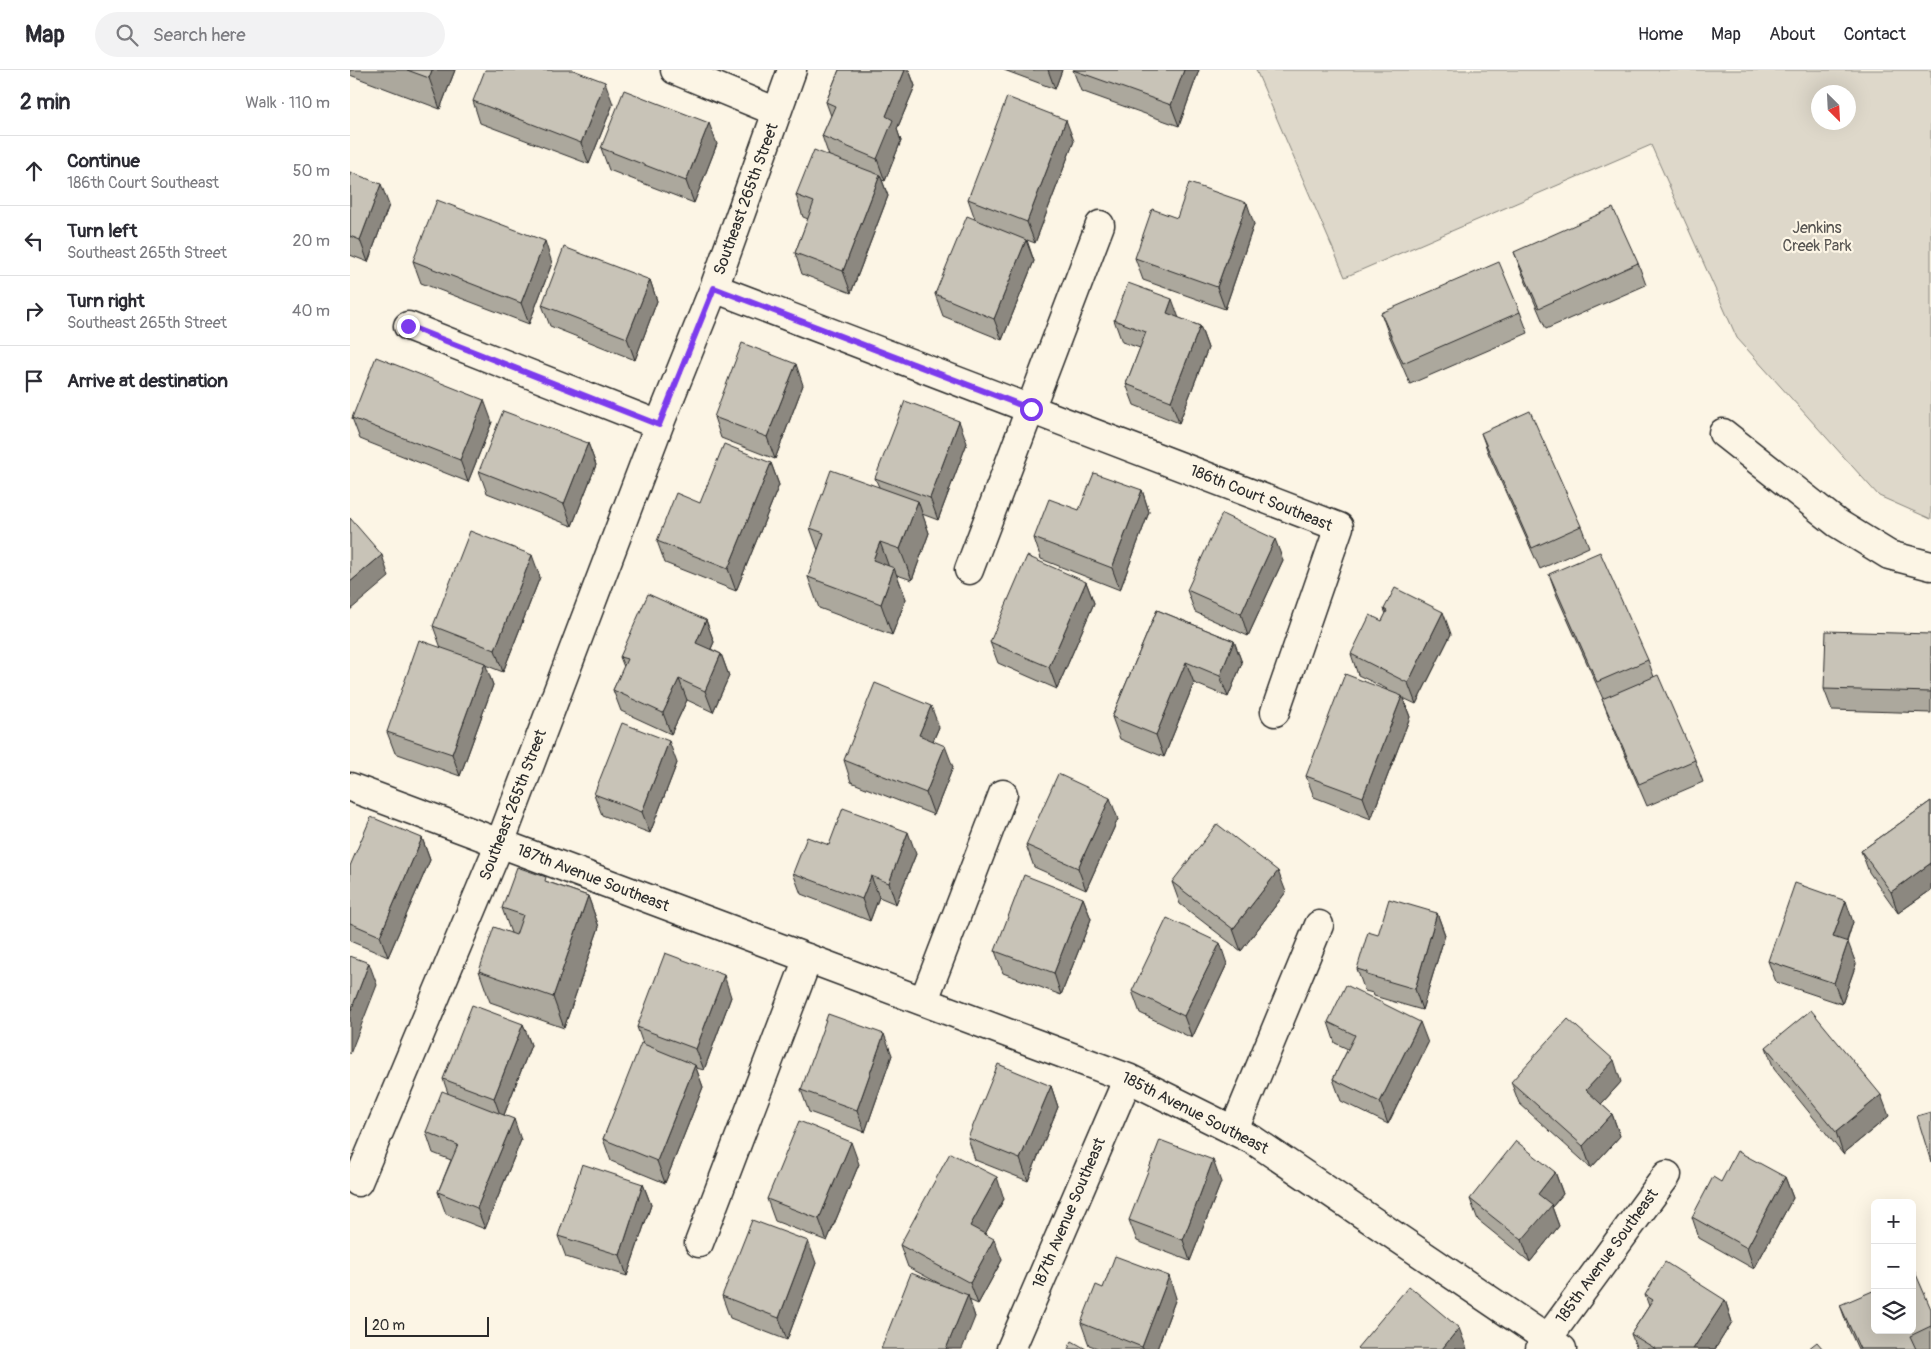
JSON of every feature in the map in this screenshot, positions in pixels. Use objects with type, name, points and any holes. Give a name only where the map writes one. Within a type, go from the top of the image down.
[{"type":"street","name":"Southeast 265th Street","points":[[675,70],[777,112]]},
{"type":"street","name":"Southeast 265th Street","points":[[358,1182],[500,843],[659,425],[714,288],[792,70]]},
{"type":"street","points":[[969,570],[1100,225]]},
{"type":"street","name":"186th Court Southeast","points":[[714,288],[1339,527],[1275,712]]},
{"type":"street","points":[[408,326],[659,425]]},
{"type":"street","points":[[1723,433],[1837,523],[1889,555],[1931,566]]},
{"type":"street","name":"187th Avenue Southeast","points":[[350,787],[863,979]]},
{"type":"street","points":[[924,1000],[1004,794]]},
{"type":"street","points":[[1234,1130],[1319,925]]},
{"type":"street","points":[[698,1242],[808,958]]},
{"type":"street","name":"185th Avenue Southeast","points":[[863,979],[924,1000],[1128,1078],[1253,1140],[1550,1345],[1667,1175]]},
{"type":"street","name":"187th Avenue Southeast","points":[[1011,1349],[1128,1078]]},
{"type":"green space","name":"Jenkins Creek Park","points":[[1256,70],[1931,70],[1931,519],[1879,496],[1737,338],[1651,145],[1345,277]]},
{"type":"building","points":[[407,70],[432,70],[429,78]]},
{"type":"building","points":[[485,70],[573,70],[605,82],[581,143],[473,101]]},
{"type":"building","points":[[839,70],[905,70],[886,116],[893,120],[877,159],[822,136],[835,106],[826,102]]},
{"type":"building","points":[[1073,70],[1184,70],[1171,105]]},
{"type":"building","points":[[624,90],[709,123],[686,181],[601,148]]},
{"type":"building","points":[[1007,97],[1066,120],[1027,222],[968,199]]},
{"type":"building","points":[[814,150],[880,175],[843,271],[795,253],[814,202],[796,195]]},
{"type":"building","points":[[350,172],[381,184],[360,240],[350,236]]},
{"type":"building","points":[[1189,183],[1247,203],[1217,287],[1135,258],[1152,209],[1177,218]]},
{"type":"building","points":[[437,200],[545,241],[521,303],[413,261]]},
{"type":"building","points":[[1613,208],[1638,263],[1539,308],[1514,252]]},
{"type":"building","points":[[967,216],[1026,240],[994,319],[935,294]]},
{"type":"building","points":[[564,247],[650,280],[627,338],[542,305]]},
{"type":"building","points":[[1499,262],[1520,312],[1403,363],[1381,313]]},
{"type":"building","points":[[1128,283],[1172,299],[1167,313],[1200,326],[1171,401],[1126,384],[1146,332],[1114,320]]},
{"type":"building","points":[[742,343],[796,364],[767,437],[714,417]]},
{"type":"building","points":[[376,357],[484,400],[460,460],[352,418]]},
{"type":"building","points":[[905,401],[959,421],[930,498],[875,478]]},
{"type":"building","points":[[503,411],[588,443],[564,504],[479,471]]},
{"type":"building","points":[[1530,411],[1581,526],[1532,548],[1481,433]]},
{"type":"building","points":[[724,444],[771,463],[728,569],[657,541],[676,493],[700,503]]},
{"type":"building","points":[[831,470],[918,501],[900,549],[880,542],[873,560],[894,568],[881,604],[808,577],[824,533],[810,528]]},
{"type":"building","points":[[1094,473],[1142,490],[1112,568],[1034,538],[1049,499],[1079,510]]},
{"type":"building","points":[[1222,514],[1275,539],[1241,614],[1187,590]]},
{"type":"building","points":[[350,518],[382,555],[350,582]]},
{"type":"building","points":[[470,531],[532,555],[495,650],[433,626]]},
{"type":"building","points":[[1600,552],[1648,660],[1597,682],[1549,574]]},
{"type":"building","points":[[1027,556],[1086,582],[1049,667],[990,642]]},
{"type":"building","points":[[1395,588],[1443,612],[1408,683],[1351,654],[1370,615],[1382,621],[1387,611],[1384,609]]},
{"type":"building","points":[[648,594],[706,620],[696,643],[721,654],[705,691],[679,679],[663,713],[613,690],[627,659],[620,657]]},
{"type":"building","points":[[1157,610],[1234,641],[1220,676],[1186,662],[1156,735],[1112,717]]},
{"type":"building","points":[[1826,631],[1931,634],[1931,692],[1824,689]]},
{"type":"building","points":[[419,640],[485,663],[452,754],[387,732]]},
{"type":"building","points":[[1345,674],[1402,696],[1363,797],[1306,776]]},
{"type":"building","points":[[1658,675],[1695,760],[1639,784],[1602,699]]},
{"type":"building","points":[[875,683],[931,706],[919,735],[945,746],[926,793],[844,760]]},
{"type":"building","points":[[622,723],[669,741],[642,812],[594,794]]},
{"type":"building","points":[[1058,774],[1110,798],[1078,868],[1026,845]]},
{"type":"building","points":[[1931,801],[1931,863],[1891,892],[1861,851]]},
{"type":"building","points":[[843,808],[908,832],[889,883],[871,876],[862,899],[793,873],[807,837],[829,845]]},
{"type":"building","points":[[371,817],[422,838],[380,936],[350,923],[350,866]]},
{"type":"building","points":[[1217,824],[1278,871],[1233,929],[1172,882]]},
{"type":"building","points":[[517,867],[546,877],[545,881],[588,896],[553,997],[479,971],[494,927],[516,935],[523,915],[502,908]]},
{"type":"building","points":[[1024,875],[1083,898],[1054,973],[995,951]]},
{"type":"building","points":[[1795,883],[1846,901],[1833,937],[1848,942],[1834,983],[1768,961]]},
{"type":"building","points":[[1389,899],[1437,913],[1415,989],[1367,975],[1367,972],[1357,969],[1368,932],[1378,935]]},
{"type":"building","points":[[1167,918],[1220,943],[1184,1016],[1132,991]]},
{"type":"building","points":[[665,953],[724,975],[696,1049],[637,1027]]},
{"type":"building","points":[[350,956],[369,963],[350,1013]]},
{"type":"building","points":[[1346,985],[1420,1022],[1380,1102],[1333,1079],[1355,1035],[1328,1022]]},
{"type":"building","points":[[472,1005],[523,1024],[494,1098],[443,1079]]},
{"type":"building","points":[[1811,1010],[1881,1095],[1836,1132],[1766,1047]]},
{"type":"building","points":[[828,1014],[884,1034],[857,1110],[801,1090]]},
{"type":"building","points":[[1568,1019],[1614,1060],[1586,1090],[1612,1114],[1583,1146],[1511,1082]]},
{"type":"building","points":[[641,1043],[695,1065],[657,1161],[603,1139]]},
{"type":"building","points":[[998,1064],[1051,1086],[1020,1159],[968,1138]]},
{"type":"building","points":[[442,1091],[514,1119],[477,1208],[438,1192],[458,1145],[426,1132]]},
{"type":"building","points":[[1931,1112],[1931,1162],[1917,1116]]},
{"type":"building","points":[[799,1121],[851,1142],[819,1219],[767,1199]]},
{"type":"building","points":[[1160,1140],[1213,1160],[1183,1240],[1129,1220]]},
{"type":"building","points":[[1516,1141],[1555,1172],[1538,1194],[1552,1205],[1522,1240],[1470,1199]]},
{"type":"building","points":[[1737,1151],[1785,1177],[1747,1248],[1692,1217],[1713,1177],[1721,1182]]},
{"type":"building","points":[[950,1153],[997,1177],[970,1226],[994,1239],[970,1283],[900,1245]]},
{"type":"building","points":[[582,1164],[643,1184],[620,1255],[558,1236]]},
{"type":"building","points":[[752,1220],[808,1241],[779,1318],[722,1296]]},
{"type":"building","points":[[1115,1256],[1169,1276],[1142,1347],[1081,1323],[1096,1285],[1103,1288]]},
{"type":"building","points":[[1665,1262],[1725,1300],[1693,1349],[1656,1349],[1631,1334],[1653,1300],[1645,1295]]},
{"type":"building","points":[[911,1273],[968,1295],[946,1349],[881,1349]]},
{"type":"building","points":[[1916,1274],[1931,1309],[1931,1326],[1916,1333]]},
{"type":"building","points":[[1409,1286],[1459,1328],[1442,1349],[1358,1349],[1357,1348]]},
{"type":"building","points":[[1871,1292],[1871,1334],[1914,1334],[1910,1336],[1916,1349],[1860,1349],[1840,1305]]},
{"type":"building","points":[[1072,1341],[1086,1349],[1068,1349]]},
{"type":"building","points":[[1817,1342],[1823,1349],[1808,1349]]},
{"type":"route","points":[[408,326],[659,425],[714,288],[1031,409]]}]
